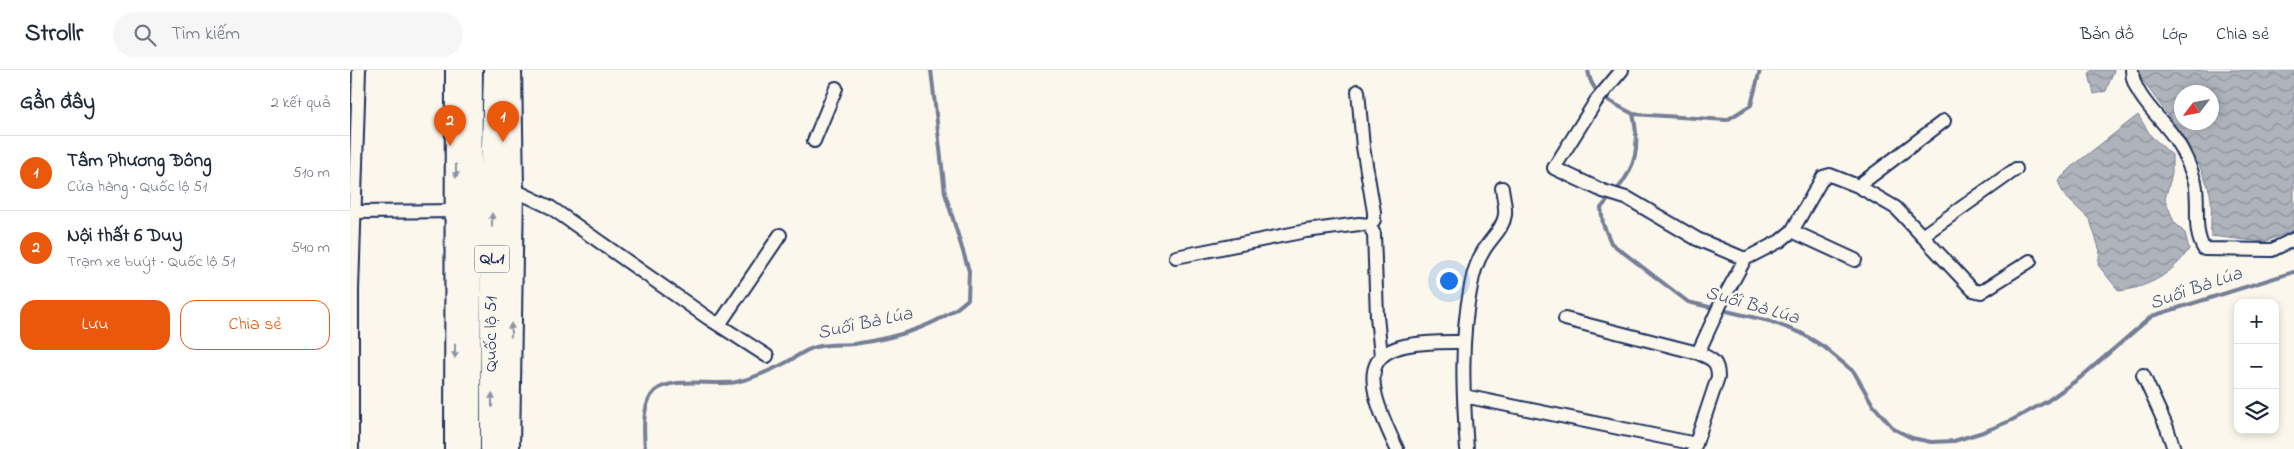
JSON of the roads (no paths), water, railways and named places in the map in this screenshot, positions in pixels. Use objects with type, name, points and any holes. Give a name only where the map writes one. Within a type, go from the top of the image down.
[{"type":"highway","name":"Quốc lộ 51","points":[[469,449],[463,211],[471,70]]},
{"type":"highway","name":"Quốc lộ 51","points":[[492,449],[502,186],[495,70]]},
{"type":"main road","name":"Quốc lộ 51","points":[[455,449],[463,211],[456,70]]},
{"type":"main road","name":"Quốc lộ 51","points":[[510,449],[502,186],[512,70]]},
{"type":"street","points":[[352,449],[352,290],[359,70]]},
{"type":"street","points":[[2132,70],[2132,79],[2150,108],[2176,140],[2195,182],[2197,238],[2204,249],[2272,250],[2294,239]]},
{"type":"street","points":[[1618,74],[1596,101],[1554,168],[1603,191],[1629,199],[1698,239],[1744,259]]},
{"type":"street","points":[[814,141],[836,88]]},
{"type":"street","points":[[1358,91],[1363,148],[1374,212],[1374,220],[1369,225]]},
{"type":"street","points":[[1858,186],[1944,121]]},
{"type":"street","points":[[1922,236],[2016,169]]},
{"type":"street","points":[[1698,353],[1721,302],[1744,259],[1780,241],[1792,231],[1823,177],[1830,175],[1858,186],[1896,208],[1977,292],[1981,292],[2030,261]]},
{"type":"street","points":[[502,186],[550,207],[717,324],[767,356]]},
{"type":"street","points":[[1467,449],[1464,396],[1464,342],[1470,287],[1484,251],[1502,224],[1505,213],[1502,188]]},
{"type":"street","points":[[355,212],[463,211]]},
{"type":"street","points":[[1176,257],[1306,231],[1359,224],[1369,225]]},
{"type":"street","points":[[1369,225],[1374,234],[1377,316],[1381,356]]},
{"type":"street","points":[[1792,231],[1855,260]]},
{"type":"street","points":[[717,324],[724,319],[780,235]]},
{"type":"street","points":[[1464,396],[1695,446],[1718,377],[1718,366],[1714,359],[1698,353],[1566,319]]},
{"type":"street","points":[[1397,449],[1372,386],[1372,371],[1381,356],[1396,348],[1417,343],[1464,342]]},
{"type":"street","points":[[2143,375],[2167,428],[2174,449]]},
{"type":"water","points":[[2092,70],[2114,70],[2106,91],[2094,94],[2089,74]]},
{"type":"water","points":[[2140,70],[2294,70],[2294,230],[2264,242],[2211,236],[2210,193],[2197,162],[2178,130],[2219,130],[2219,85],[2174,85],[2174,125],[2141,78]]},
{"type":"water","points":[[2138,115],[2151,136],[2172,155],[2172,174],[2165,199],[2174,222],[2185,233],[2189,249],[2175,266],[2159,278],[2140,287],[2119,291],[2098,265],[2100,251],[2090,220],[2064,195],[2058,181],[2074,165]]},
{"type":"waterway","name":"Suối Bà Lúa","points":[[645,449],[644,418],[647,403],[655,391],[662,386],[682,383],[736,382],[757,376],[813,348],[825,345],[854,344],[900,335],[915,330],[943,317],[968,299],[969,271],[945,193],[931,70]]},
{"type":"waterway","name":"Suối Bà Lúa","points":[[1588,70],[1593,86],[1598,92],[1610,102],[1633,114],[1636,136],[1635,155],[1628,173],[1616,191]]},
{"type":"waterway","points":[[1633,114],[1727,120],[1751,105],[1760,70]]},
{"type":"waterway","name":"Suối Bà Lúa","points":[[1611,196],[1601,208],[1603,224],[1611,243],[1688,302],[1769,321],[1801,333],[1824,347],[1854,372],[1873,405],[1894,429],[1912,438],[1931,442],[1954,441],[1983,432],[2010,421],[2046,402],[2081,377],[2152,316],[2294,272]]},
{"type":"place","name":"Tâm Phương Đông","points":[[503,142]]},
{"type":"place","name":"Nội thất 6 Duy","points":[[450,146]]}]
